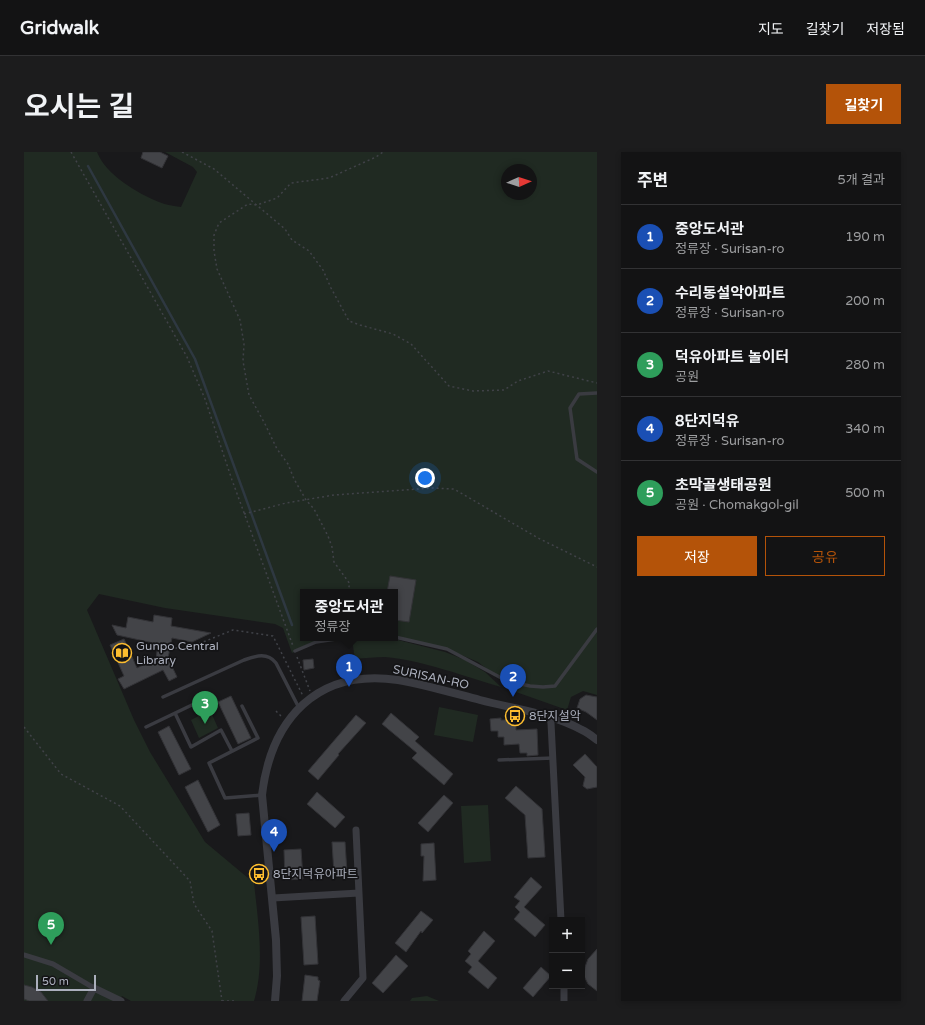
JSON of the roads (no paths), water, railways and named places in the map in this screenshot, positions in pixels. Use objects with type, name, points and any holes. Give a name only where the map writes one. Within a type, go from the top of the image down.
[{"type":"street","name":"SURISAN-RO","points":[[275,1001],[277,976],[273,898],[262,795],[263,784],[273,749],[287,722],[309,699],[331,686],[354,680],[396,680],[430,686],[492,703],[549,716],[582,730],[597,740]]},
{"type":"street","points":[[549,716],[551,723],[561,917]]},
{"type":"street","points":[[344,1001],[363,978],[356,830]]},
{"type":"street","points":[[273,898],[359,893]]},
{"type":"street","points":[[24,955],[52,964],[94,988],[121,1001]]},
{"type":"street","points":[[87,1001],[94,988]]},
{"type":"street","points":[[564,989],[564,1001]]},
{"type":"lane","points":[[597,394],[579,394],[570,408],[577,459],[597,472]]},
{"type":"lane","points":[[398,638],[447,649],[507,681],[542,687],[555,686],[597,629]]},
{"type":"lane","points":[[295,651],[316,642],[323,641]]},
{"type":"lane","points":[[163,697],[244,660],[254,656],[264,655],[271,657],[276,663],[299,708]]},
{"type":"lane","points":[[146,727],[194,704]]},
{"type":"lane","points":[[242,706],[258,738],[209,763],[225,798],[262,795]]},
{"type":"lane","points":[[175,713],[191,747],[221,730],[232,752]]},
{"type":"lane","points":[[499,760],[553,758]]},
{"type":"waterway","points":[[88,166],[195,359],[292,625]]},
{"type":"place","name":"Gunpo Central Library","points":[[122,653]]},
{"type":"place","name":"중앙도서관","points":[[349,687]]},
{"type":"place","name":"수리동설악아파트","points":[[513,697]]},
{"type":"place","name":"8단지설악","points":[[515,716]]},
{"type":"place","name":"덕유아파트 놀이터","points":[[205,724]]},
{"type":"place","name":"8단지덕유","points":[[274,852]]},
{"type":"place","name":"8단지덕유아파트","points":[[259,874]]},
{"type":"place","name":"초막골생태공원","points":[[51,945]]}]
